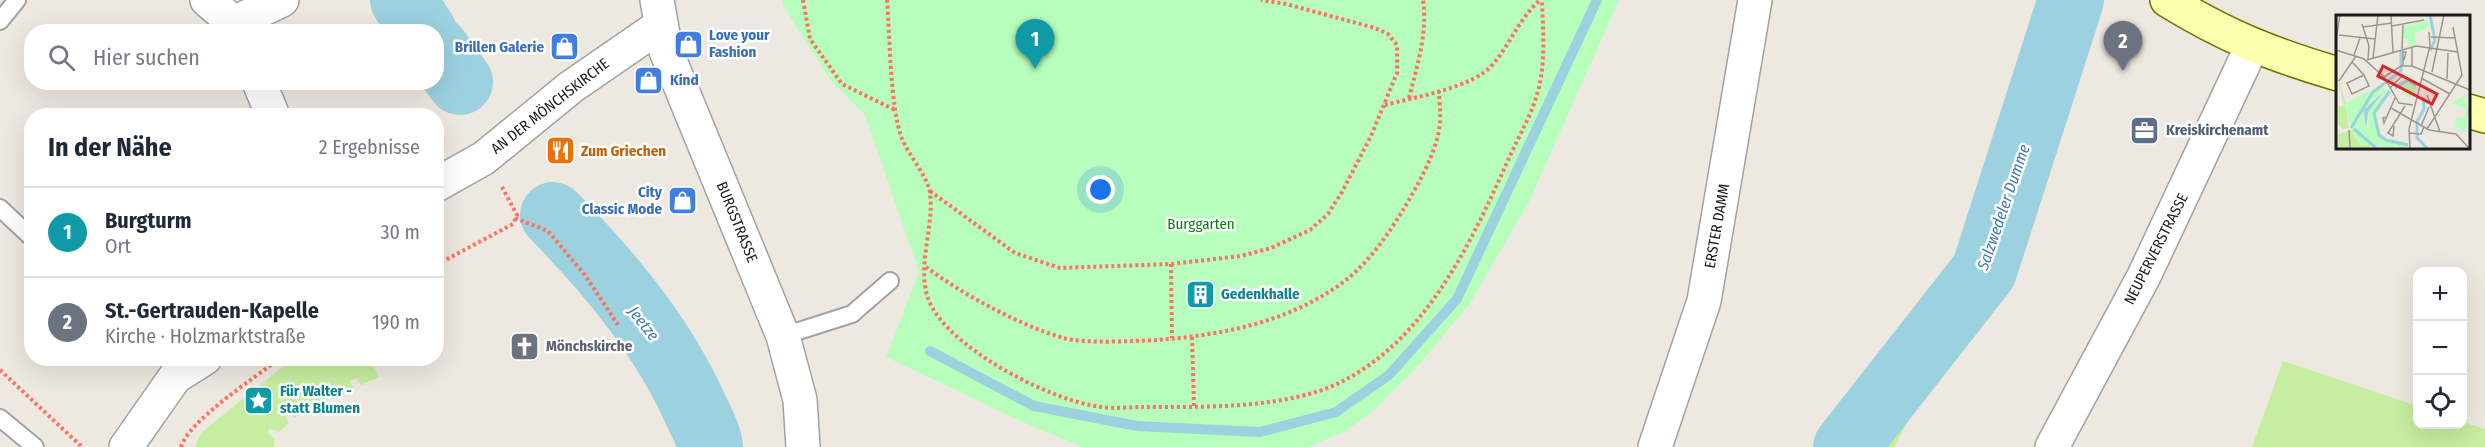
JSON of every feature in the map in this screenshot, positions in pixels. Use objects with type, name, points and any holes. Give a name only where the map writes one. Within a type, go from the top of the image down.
[{"type":"street","points":[[207,0],[233,24]]},
{"type":"street","points":[[241,24],[282,0]]},
{"type":"street","name":"ERSTER DAMM","points":[[1655,447],[1704,301],[1755,0]]},
{"type":"street","points":[[2186,5],[2252,46],[2336,73]]},
{"type":"street","name":"AN DER MÖNCHSKIRCHE","points":[[444,180],[484,158],[659,13]]},
{"type":"street","name":"BURGSTRASSE","points":[[659,13],[666,51],[783,336],[800,400],[803,447]]},
{"type":"street","name":"NEUPERVERSTRASSE","points":[[2052,447],[2144,276],[2252,46]]},
{"type":"street","points":[[262,90],[270,108]]},
{"type":"street","points":[[2470,111],[2485,116]]},
{"type":"street","points":[[126,447],[175,377],[192,366]]},
{"type":"lane","points":[[0,21],[17,0]]},
{"type":"lane","points":[[0,208],[24,230]]},
{"type":"lane","points":[[783,336],[852,314],[890,281]]},
{"type":"lane","points":[[0,418],[35,447]]},
{"type":"path","points":[[803,0],[810,39],[842,84],[896,111]]},
{"type":"path","points":[[887,0],[896,111],[902,138],[930,191],[1015,253],[1044,265],[1060,268],[1111,268],[1241,256],[1286,243],[1310,230],[1328,214],[1342,192],[1397,74],[1397,45],[1388,34],[1375,28],[1286,4],[1261,0]]},
{"type":"path","points":[[1409,98],[1421,52],[1423,0]]},
{"type":"path","points":[[930,191],[924,288],[934,312],[948,328],[986,359],[1019,378],[1073,400],[1101,407],[1194,407],[1286,400],[1342,382],[1392,346],[1430,307],[1490,202],[1538,92],[1544,57],[1541,0]]},
{"type":"path","points":[[1384,105],[1439,91],[1486,72],[1494,63],[1517,24],[1541,0]]},
{"type":"path","points":[[925,267],[953,287],[1064,338],[1132,342],[1172,339],[1262,322],[1308,304],[1344,282],[1391,229],[1411,197],[1434,145],[1440,123],[1439,91]]},
{"type":"path","points":[[444,261],[507,230],[517,215],[484,158]]},
{"type":"path","points":[[515,218],[548,231],[585,275],[618,325]]},
{"type":"path","points":[[1171,264],[1172,339]]},
{"type":"path","points":[[1192,337],[1194,407]]},
{"type":"path","points":[[181,447],[184,436],[208,414],[270,366]]},
{"type":"path","points":[[0,370],[82,447]]},
{"type":"green space","name":"Burggarten","points":[[782,0],[1619,0],[1528,204],[1469,305],[1423,360],[1378,407],[1346,431],[1308,447],[1082,447],[1016,419],[886,357],[919,272],[865,115],[832,82],[783,6]]},
{"type":"green space","points":[[1906,348],[1940,363],[1894,447],[1829,447],[1894,369]]},
{"type":"green space","points":[[2283,361],[2413,405],[2413,429],[2467,429],[2467,423],[2485,429],[2485,447],[2252,447]]},
{"type":"green space","points":[[283,366],[374,366],[379,377],[361,385],[356,378],[350,381],[354,389],[337,397],[332,389],[325,392],[328,401],[312,409],[307,401],[302,404],[306,412],[294,418],[289,410],[284,413],[289,423],[279,432],[269,428],[268,434],[275,438],[274,447],[195,447],[201,433]]},
{"type":"waterway","name":"Jeetze","points":[[403,0],[419,24]]},
{"type":"waterway","points":[[930,351],[1034,406],[1137,426],[1260,432],[1336,412],[1389,375],[1457,299],[1597,0]]},
{"type":"waterway","name":"Salzwedeler Dumme","points":[[1846,447],[1984,271],[2071,0]]},
{"type":"waterway","name":"Jeetze","points":[[444,60],[460,82]]},
{"type":"waterway","name":"Jeetze","points":[[553,215],[613,281],[649,328],[680,378],[703,425],[710,447]]},
{"type":"place","name":"Love your Fashion","points":[[688,44]]},
{"type":"place","name":"Brillen Galerie","points":[[565,47]]},
{"type":"place","name":"Burgturm","points":[[1035,69]]},
{"type":"place","name":"St.-Gertrauden-Kapelle","points":[[2123,71]]},
{"type":"place","name":"Kind","points":[[649,80]]},
{"type":"place","name":"Kreiskirchenamt","points":[[2145,130]]},
{"type":"place","name":"Zum Griechen","points":[[560,151]]},
{"type":"place","name":"City Classic Mode","points":[[683,201]]},
{"type":"place","name":"Gedenkhalle","points":[[1200,294]]},
{"type":"place","name":"Mönchskirche","points":[[525,346]]},
{"type":"place","name":"Für Walter - statt Blumen","points":[[259,400]]}]
